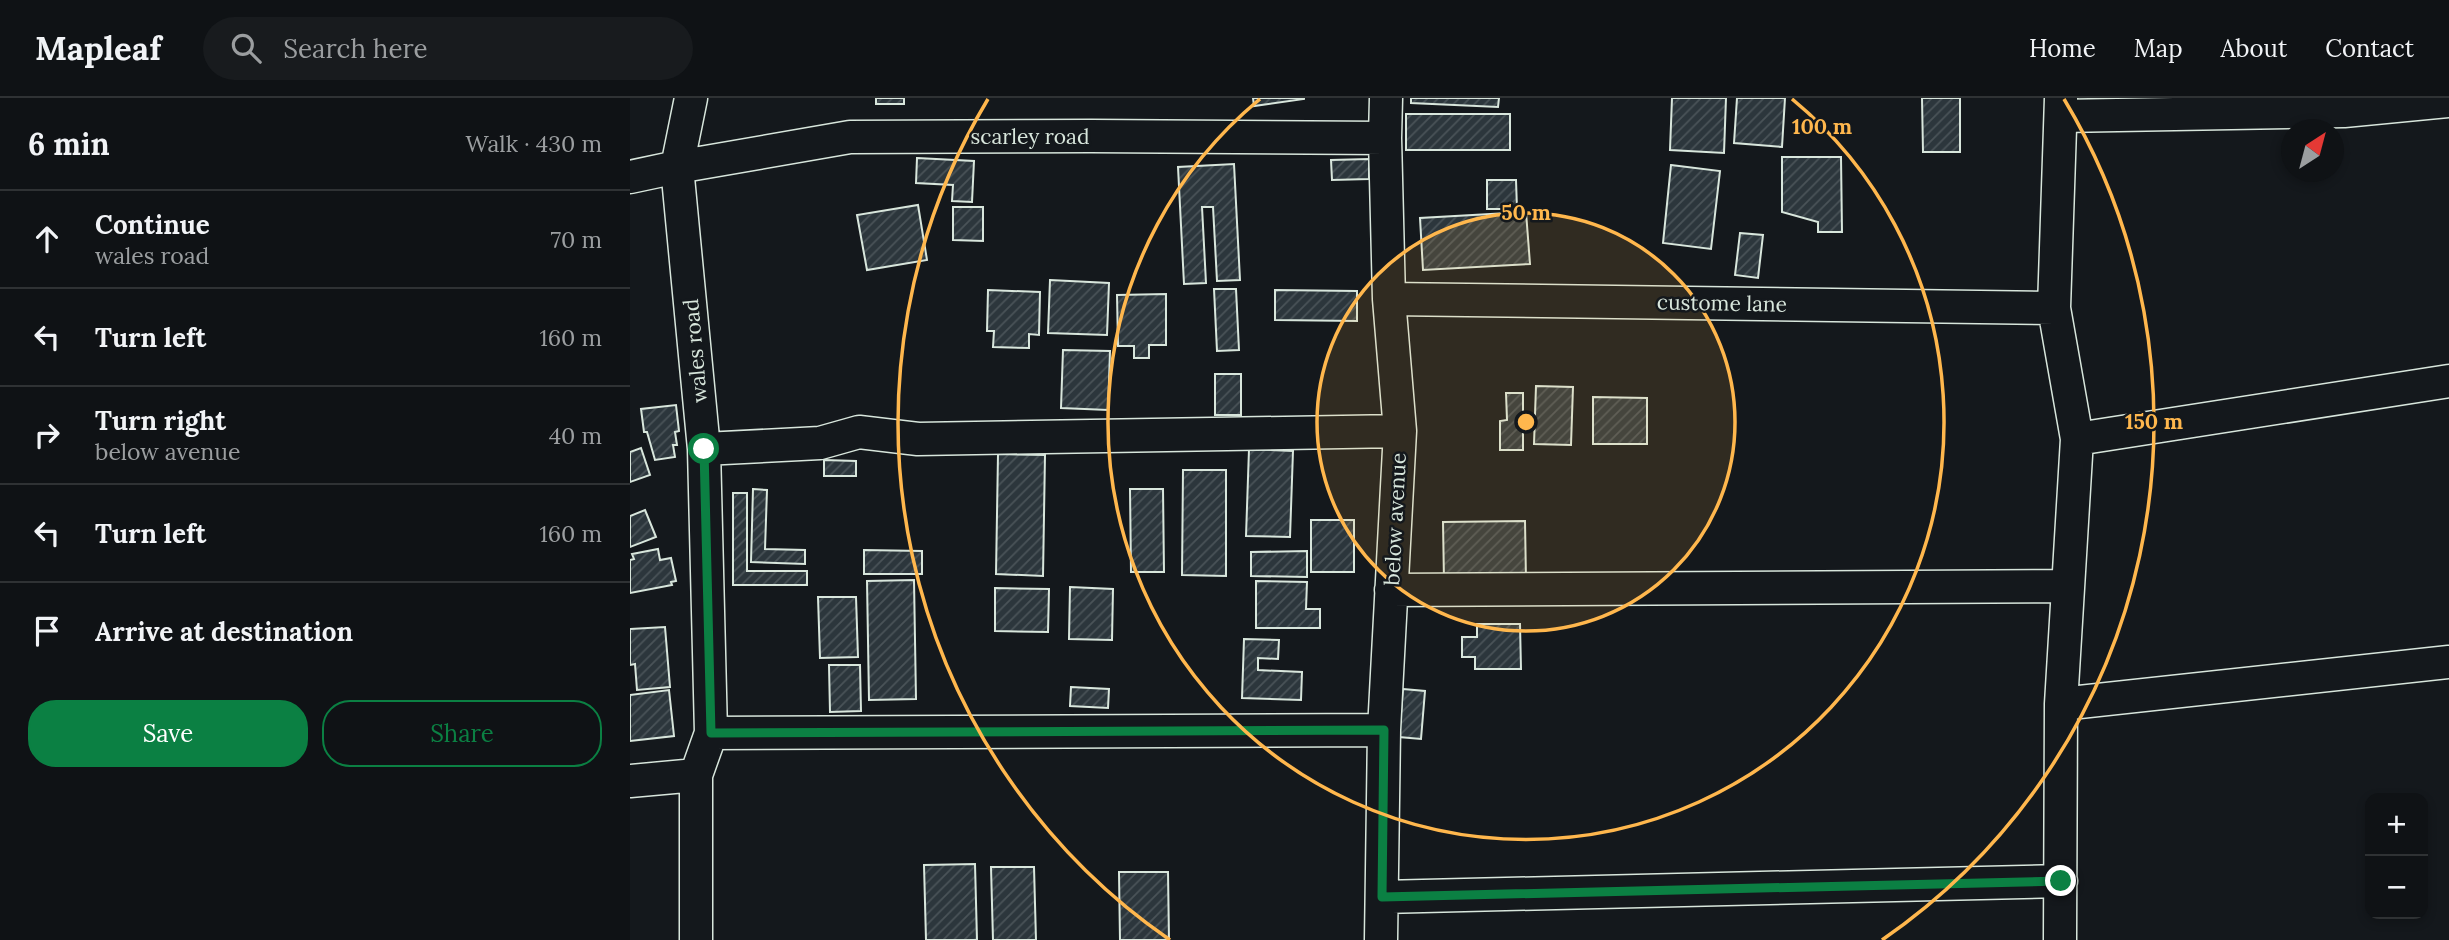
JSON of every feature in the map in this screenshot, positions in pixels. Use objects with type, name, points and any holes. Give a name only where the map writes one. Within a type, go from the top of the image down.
[{"type":"street","name":"wales road","points":[[691,98],[677,167],[704,449],[711,733],[696,775],[696,940]]},
{"type":"street","name":"below avenue","points":[[1381,940],[1384,730],[1399,431],[1389,299],[1385,138],[1387,98]]},
{"type":"street","points":[[2060,940],[2061,704],[2077,439],[2054,308],[2061,107],[2344,111],[2449,101]]},
{"type":"street","name":"scarley road","points":[[630,177],[850,138],[1385,138]]},
{"type":"street","name":"custome lane","points":[[1389,299],[2054,308]]},
{"type":"street","points":[[2077,439],[2449,381]]},
{"type":"street","points":[[704,449],[820,443],[859,432],[918,439],[1399,431]]},
{"type":"street","points":[[1391,590],[2068,586]]},
{"type":"street","points":[[2061,704],[2449,662]]},
{"type":"street","points":[[711,733],[1384,730]]},
{"type":"street","points":[[630,781],[696,775]]},
{"type":"street","points":[[1382,897],[2061,881]]},
{"type":"building","points":[[876,98],[904,98],[904,104],[876,104]]},
{"type":"building","points":[[1253,98],[1304,98],[1304,99],[1254,106]]},
{"type":"building","points":[[1411,98],[1499,98],[1498,107],[1411,103]]},
{"type":"building","points":[[1672,98],[1726,98],[1724,153],[1670,150]]},
{"type":"building","points":[[1737,98],[1785,98],[1782,147],[1734,143]]},
{"type":"building","points":[[1922,98],[1960,98],[1960,152],[1923,152]]},
{"type":"building","points":[[1406,114],[1510,114],[1510,150],[1406,150]]},
{"type":"building","points":[[1782,157],[1841,157],[1842,232],[1818,232],[1818,222],[1782,212]]},
{"type":"building","points":[[917,158],[974,161],[972,202],[952,201],[953,185],[916,183]]},
{"type":"building","points":[[1369,159],[1369,179],[1332,180],[1331,160]]},
{"type":"building","points":[[1234,164],[1240,280],[1217,281],[1213,207],[1202,207],[1206,283],[1184,284],[1178,167]]},
{"type":"building","points":[[1671,165],[1720,171],[1711,249],[1663,243]]},
{"type":"building","points":[[1487,180],[1516,180],[1517,209],[1487,209]]},
{"type":"building","points":[[918,205],[927,260],[867,270],[857,215]]},
{"type":"building","points":[[953,207],[983,207],[983,241],[953,240]]},
{"type":"building","points":[[1526,212],[1530,264],[1423,270],[1420,218]]},
{"type":"building","points":[[1740,233],[1763,235],[1758,278],[1735,275]]},
{"type":"building","points":[[1050,280],[1109,283],[1107,335],[1048,333]]},
{"type":"building","points":[[1214,289],[1236,289],[1239,350],[1217,351]]},
{"type":"building","points":[[988,290],[1040,292],[1039,335],[1029,334],[1029,348],[993,347],[994,331],[987,331]]},
{"type":"building","points":[[1275,290],[1357,291],[1357,321],[1275,320]]},
{"type":"building","points":[[1166,294],[1166,345],[1149,345],[1149,358],[1134,358],[1134,346],[1118,346],[1117,295]]},
{"type":"building","points":[[1063,350],[1110,351],[1108,410],[1061,408]]},
{"type":"building","points":[[1215,374],[1241,374],[1241,415],[1215,415]]},
{"type":"building","points":[[1536,386],[1573,387],[1571,445],[1534,444]]},
{"type":"building","points":[[1506,393],[1523,393],[1523,450],[1500,450],[1500,421],[1507,420]]},
{"type":"building","points":[[1593,397],[1647,398],[1647,444],[1593,444]]},
{"type":"building","points":[[676,405],[679,431],[675,432],[677,445],[673,445],[675,457],[655,460],[647,432],[644,432],[641,409]]},
{"type":"building","points":[[641,448],[650,475],[630,482],[630,452]]},
{"type":"building","points":[[1249,449],[1293,451],[1290,537],[1246,536]]},
{"type":"building","points":[[998,454],[1045,455],[1043,576],[996,574]]},
{"type":"building","points":[[824,460],[856,461],[856,476],[824,476]]},
{"type":"building","points":[[1183,470],[1226,470],[1226,576],[1182,575]]},
{"type":"building","points":[[753,489],[767,490],[765,549],[805,550],[805,564],[751,562]]},
{"type":"building","points":[[1130,489],[1163,489],[1164,572],[1131,572]]},
{"type":"building","points":[[733,493],[747,493],[747,571],[807,571],[807,585],[733,585]]},
{"type":"building","points":[[645,510],[656,537],[630,547],[630,516]]},
{"type":"building","points":[[1311,520],[1354,520],[1354,572],[1311,572]]},
{"type":"building","points":[[1525,521],[1526,581],[1444,582],[1443,522]]},
{"type":"building","points":[[658,549],[660,560],[671,558],[676,581],[671,582],[672,585],[630,593],[630,560],[634,559],[632,554]]},
{"type":"building","points":[[864,550],[922,551],[922,574],[864,574]]},
{"type":"building","points":[[1307,551],[1307,577],[1251,576],[1251,552]]},
{"type":"building","points":[[914,580],[916,699],[869,700],[867,581]]},
{"type":"building","points":[[1256,581],[1307,582],[1306,609],[1320,609],[1320,628],[1256,628]]},
{"type":"building","points":[[1070,587],[1113,589],[1112,640],[1069,639]]},
{"type":"building","points":[[995,588],[1049,589],[1048,632],[995,631]]},
{"type":"building","points":[[818,597],[856,597],[858,657],[820,658]]},
{"type":"building","points":[[1477,624],[1520,624],[1521,669],[1475,669],[1475,657],[1462,657],[1462,637],[1477,637]]},
{"type":"building","points":[[665,627],[670,687],[637,690],[635,664],[630,665],[630,629]]},
{"type":"building","points":[[1244,639],[1279,640],[1278,659],[1258,658],[1258,670],[1302,672],[1301,700],[1242,698]]},
{"type":"building","points":[[829,665],[860,665],[861,711],[830,712]]},
{"type":"building","points":[[1071,687],[1109,689],[1108,708],[1070,706]]},
{"type":"building","points":[[1403,689],[1425,691],[1421,739],[1399,737]]},
{"type":"building","points":[[669,690],[674,736],[630,741],[630,695]]},
{"type":"building","points":[[975,864],[977,940],[926,940],[924,865]]},
{"type":"building","points":[[991,867],[1034,867],[1036,940],[993,940]]},
{"type":"building","points":[[1119,872],[1168,872],[1169,940],[1120,940]]},
{"type":"route","points":[[704,449],[711,733],[1384,730],[1382,897],[2061,881]]}]
